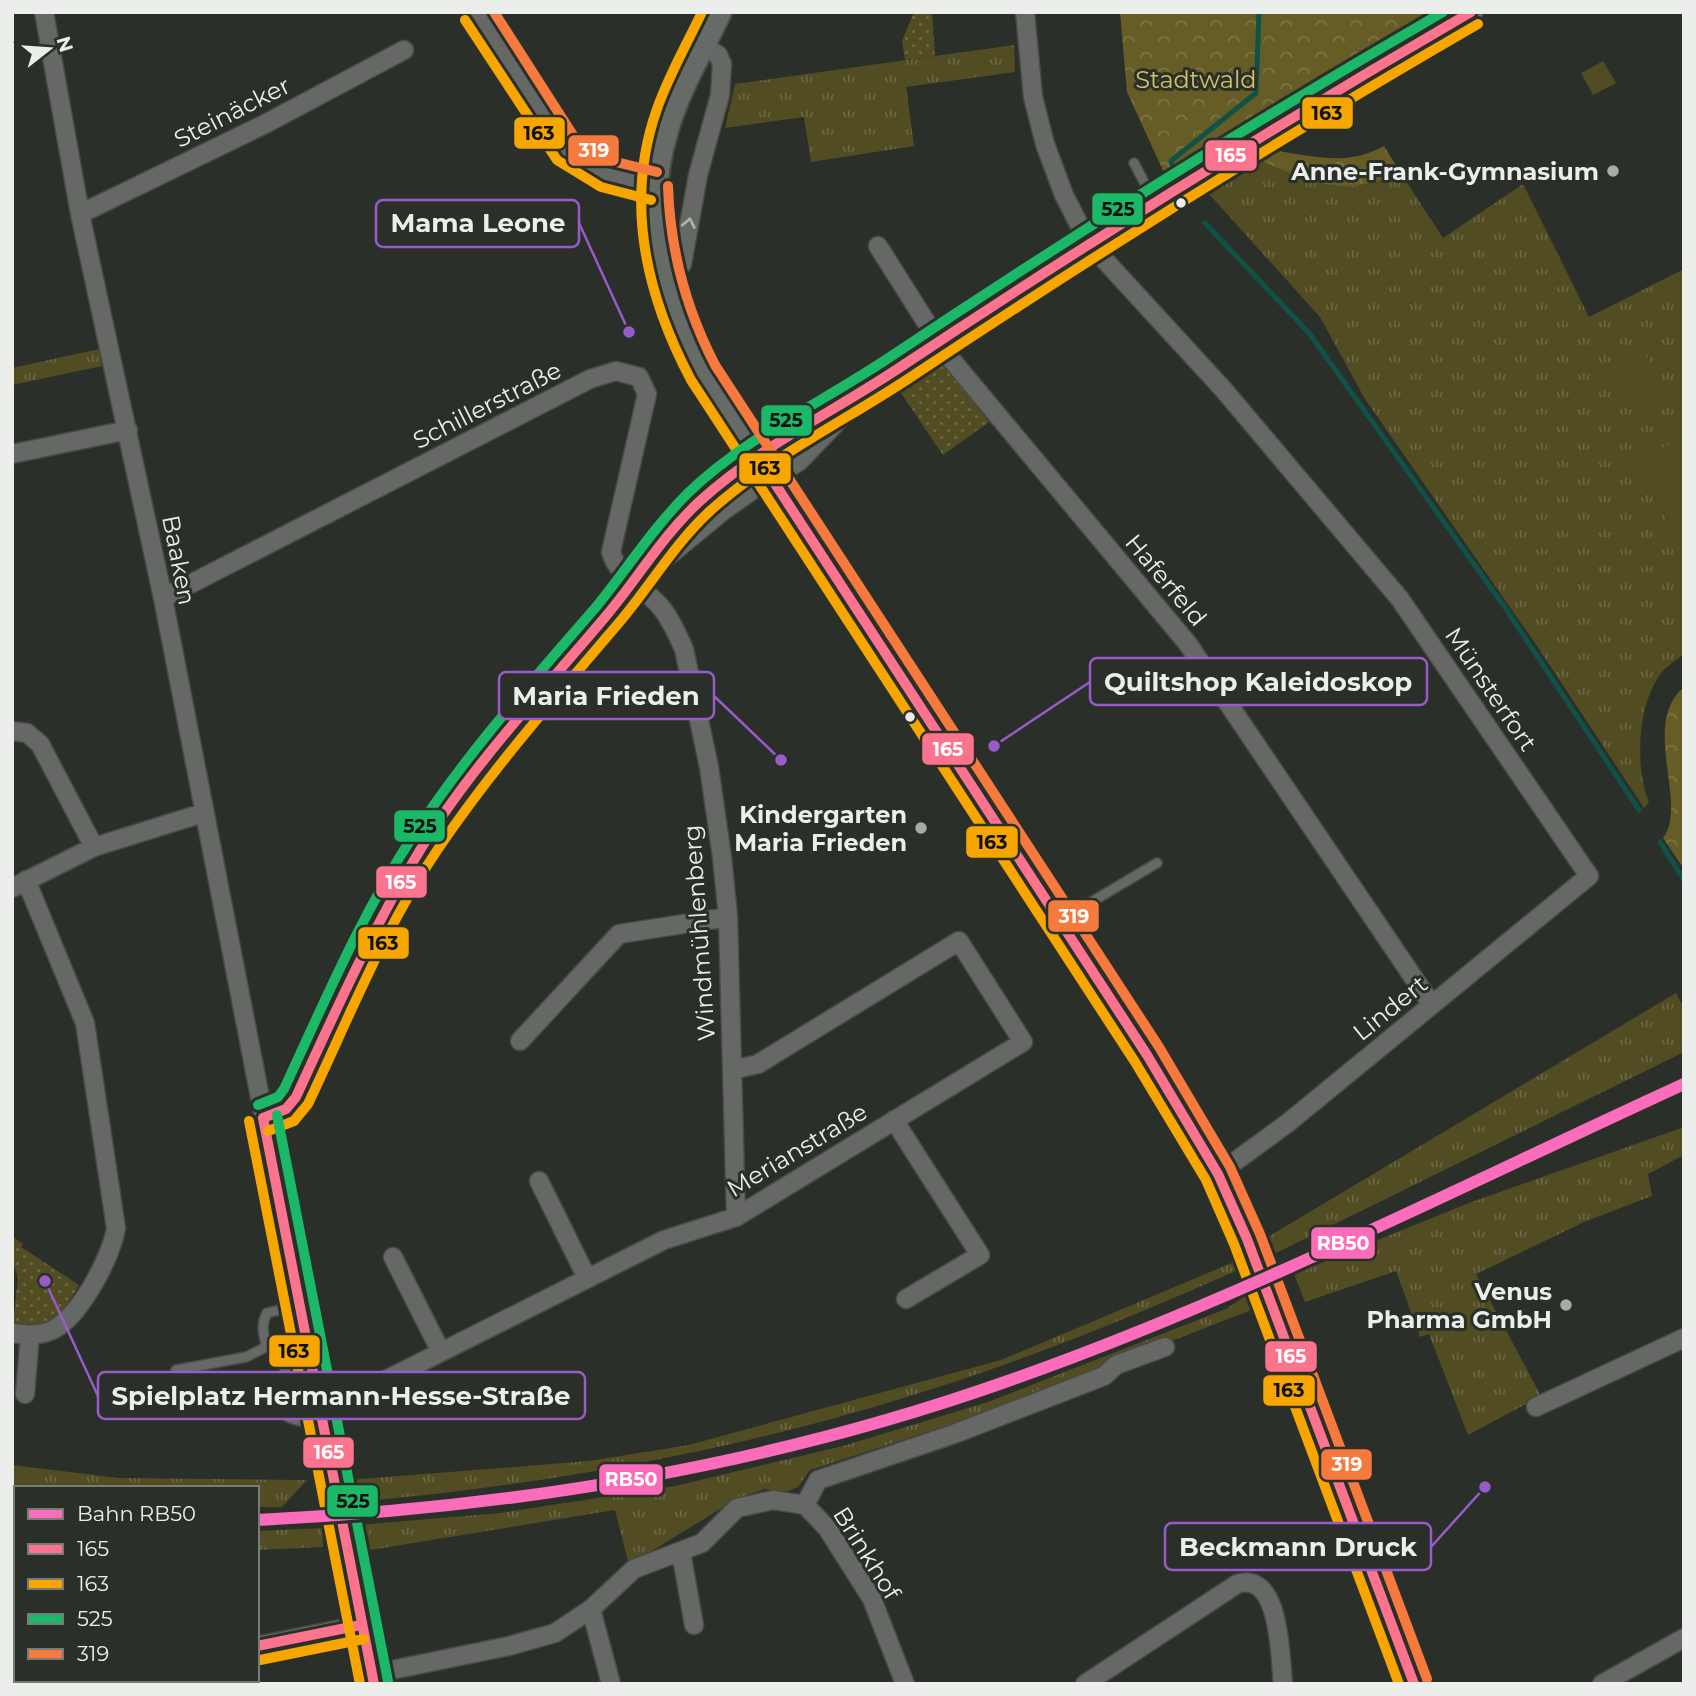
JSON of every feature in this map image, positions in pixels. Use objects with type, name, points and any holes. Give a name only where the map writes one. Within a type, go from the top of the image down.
[{"type":"main road","points":[[718,12],[681,86],[664,131],[654,186],[657,252],[665,285],[687,342],[764,467],[1147,1055],[1218,1174],[1234,1205],[1414,1684]]},
{"type":"street","name":"Baaken","points":[[44,12],[80,214],[163,598],[299,1305],[300,1348],[321,1417],[373,1679]]},
{"type":"street","points":[[477,12],[566,150],[585,165],[617,180],[654,186]]},
{"type":"street","name":"Münsterfort","points":[[1026,12],[1033,97],[1045,144],[1064,195],[1088,242],[1223,389],[1400,599],[1589,876]]},
{"type":"street","points":[[263,1118],[286,1109],[296,1097],[371,935],[424,844],[483,761],[635,582],[659,546],[715,489],[764,467],[798,459],[860,394],[937,341],[1154,201],[1471,12]]},
{"type":"street","points":[[665,285],[682,264],[698,175],[720,95],[722,64],[718,55],[702,45]]},
{"type":"street","name":"Steinäcker","points":[[80,214],[265,124],[404,50]]},
{"type":"street","name":"Haferfeld","points":[[878,246],[937,341],[1188,644],[1432,1005]]},
{"type":"street","name":"Schillerstraße","points":[[163,598],[590,379],[616,372],[639,377],[647,388],[639,434],[611,545],[618,569],[635,582]]},
{"type":"street","points":[[12,454],[128,430]]},
{"type":"street","points":[[635,582],[668,559],[723,511],[764,467]]},
{"type":"street","name":"Windmühlenberg","points":[[635,582],[660,606],[684,649],[709,767],[728,917],[736,1217]]},
{"type":"street","points":[[12,731],[27,733],[40,744],[94,847]]},
{"type":"street","points":[[25,1394],[21,1334],[60,1326],[74,1312],[110,1256],[116,1228],[85,1023],[19,884],[94,847],[203,813]]},
{"type":"street","name":"Lindert","points":[[1218,1174],[1289,1122],[1589,876]]},
{"type":"street","points":[[520,1041],[619,934],[728,917]]},
{"type":"street","name":"Merianstraße","points":[[321,1417],[441,1352],[664,1240],[736,1217],[1023,1042],[960,941],[758,1064],[732,1070]]},
{"type":"street","points":[[894,1120],[980,1255],[906,1299]]},
{"type":"street","points":[[539,1181],[587,1278]]},
{"type":"street","points":[[393,1257],[441,1352]]},
{"type":"street","points":[[1536,1408],[1684,1338]]},
{"type":"street","points":[[805,1506],[818,1480],[954,1434],[1104,1376],[1116,1365],[1165,1347]]},
{"type":"street","name":"Brinkhof","points":[[373,1679],[541,1639],[591,1609],[634,1569],[702,1543],[737,1508],[773,1500],[805,1506],[827,1528],[872,1599],[905,1684]]},
{"type":"street","points":[[681,1552],[694,1625]]},
{"type":"street","points":[[1084,1684],[1243,1582],[1260,1587],[1272,1604],[1283,1684]]},
{"type":"street","points":[[591,1609],[611,1684]]},
{"type":"street","points":[[259,1646],[361,1625]]},
{"type":"street","points":[[1602,1684],[1684,1638]]},
{"type":"lane","points":[[1134,163],[1154,201]]},
{"type":"lane","points":[[1060,921],[1157,863]]},
{"type":"lane","points":[[268,1346],[263,1334],[263,1321],[267,1313],[299,1305]]},
{"type":"lane","points":[[176,1370],[246,1357],[268,1346],[285,1351],[300,1348]]},
{"type":"lane","points":[[300,1348],[278,1387],[279,1403],[283,1411],[304,1423],[321,1417]]},
{"type":"green space","points":[[914,12],[932,12],[935,56],[905,60],[902,41]]},
{"type":"green space","name":"Stadtwald","points":[[1120,12],[1444,12],[1166,177],[1127,92]]},
{"type":"green space","points":[[1014,45],[1015,72],[906,87],[914,146],[811,162],[804,117],[725,128],[735,84]]},
{"type":"green space","points":[[1603,61],[1616,83],[1593,95],[1581,73]]},
{"type":"green space","points":[[1384,146],[1400,172],[1362,185],[1330,185],[1261,161],[1278,151],[1345,158]]},
{"type":"green space","points":[[1261,161],[1330,185],[1362,185],[1400,172],[1443,238],[1523,184],[1589,317],[1684,269],[1684,437],[1635,462],[1684,552],[1684,654],[1659,676],[1646,704],[1640,738],[1642,772],[1649,803],[1644,808],[1537,646],[1365,399],[1320,317],[1209,194]]},
{"type":"green space","points":[[1638,344],[1676,399],[1645,420],[1608,364]]},
{"type":"green space","points":[[99,349],[102,366],[12,385],[12,368]]},
{"type":"green space","points":[[935,365],[948,366],[989,422],[943,455],[899,390]]},
{"type":"green space","points":[[1681,438],[1684,444],[1684,552],[1635,462]]},
{"type":"green space","points":[[1684,687],[1684,869],[1663,838],[1670,824],[1671,806],[1665,742],[1666,722],[1672,703]]},
{"type":"green space","points":[[1676,993],[1684,1008],[1684,1052],[1274,1254],[1268,1237]]},
{"type":"green space","points":[[1684,1127],[1684,1155],[1648,1174],[1652,1196],[1584,1222],[1476,1274],[1541,1396],[1468,1435],[1429,1334],[1420,1337],[1396,1271],[1305,1302],[1294,1274],[1469,1203]]},
{"type":"green space","points":[[12,1236],[23,1244],[21,1247],[79,1285],[60,1313],[47,1322],[13,1324],[18,1277],[12,1261]]},
{"type":"green space","points":[[1234,1262],[1238,1270],[1023,1358],[915,1395],[757,1438],[597,1471],[436,1494],[355,1502],[348,1480],[589,1461],[689,1445],[1001,1360]]},
{"type":"green space","points":[[1248,1294],[1254,1309],[986,1413],[810,1470],[798,1487],[786,1492],[765,1489],[738,1498],[629,1565],[615,1510],[364,1551],[358,1525],[500,1513],[675,1486],[843,1446],[988,1402],[1226,1309]]},
{"type":"green space","points":[[12,1465],[119,1478],[307,1480],[282,1507],[259,1507],[259,1486],[14,1486],[12,1497]]},
{"type":"green space","points":[[322,1528],[323,1547],[259,1550],[259,1531]]},
{"type":"waterway","points":[[1173,167],[1171,161],[1256,93],[1259,12]]},
{"type":"waterway","points":[[1205,223],[1309,333],[1506,609],[1639,810]]},
{"type":"waterway","points":[[1660,842],[1684,880]]},
{"type":"rail line","name":"RB50","points":[[259,1520],[448,1505],[637,1478],[730,1460],[914,1412],[1092,1350],[1263,1279],[1684,1084]]},
{"type":"transit line","name":"319","points":[[494,12],[576,140],[612,161],[657,172]]},
{"type":"transit line","name":"163","points":[[702,12],[657,109],[647,144],[642,179],[641,213],[645,248],[662,315],[675,348],[691,380],[1135,1062],[1206,1180],[1234,1244],[1399,1684]]},
{"type":"transit line","name":"525","points":[[258,1105],[278,1097],[284,1089],[360,928],[394,866],[433,806],[500,718],[596,607],[652,534],[688,493],[760,437],[1095,223],[1443,12]]},
{"type":"transit line","name":"165","points":[[263,1118],[286,1109],[296,1097],[340,1002],[404,877],[463,786],[606,616],[674,528],[700,501],[723,481],[773,446],[879,381],[1114,228],[1471,12]]},
{"type":"transit line","name":"163","points":[[465,20],[557,160],[601,187],[651,200]]},
{"type":"transit line","name":"163","points":[[268,1131],[294,1121],[308,1104],[401,910],[459,819],[524,734],[629,611],[673,552],[710,511],[758,473],[889,392],[1123,239],[1264,151],[1478,24]]},
{"type":"transit line","name":"319","points":[[668,186],[672,233],[681,278],[695,322],[715,365],[1159,1047],[1230,1167],[1260,1234],[1427,1679]]},
{"type":"transit line","name":"165","points":[[757,456],[1147,1055],[1218,1174],[1247,1239],[1414,1684]]},
{"type":"transit line","name":"525","points":[[277,1115],[388,1681]]},
{"type":"transit line","name":"165","points":[[263,1118],[374,1684]]},
{"type":"transit line","name":"163","points":[[249,1121],[360,1684]]},
{"type":"transit line","name":"165","points":[[259,1646],[361,1625]]},
{"type":"transit line","name":"163","points":[[260,1660],[364,1639]]},
{"type":"place","name":"Anne-Frank-Gymnasium","points":[[1613,171]]},
{"type":"place","name":"Mama Leone","points":[[629,332]]},
{"type":"place","name":"Quiltshop Kaleidoskop","points":[[994,746]]},
{"type":"place","name":"Maria Frieden","points":[[781,760]]},
{"type":"place","name":"Kindergarten Maria Frieden","points":[[921,828]]},
{"type":"place","name":"Spielplatz Hermann-Hesse-Straße","points":[[45,1281]]},
{"type":"place","name":"Venus Pharma GmbH","points":[[1566,1305]]},
{"type":"place","name":"Beckmann Druck","points":[[1485,1487]]}]
